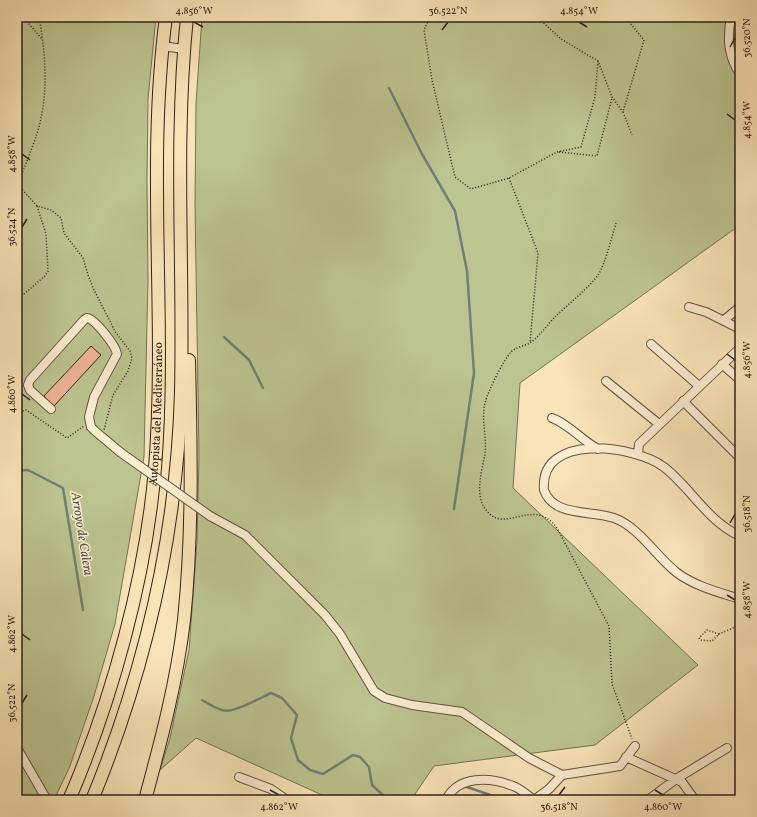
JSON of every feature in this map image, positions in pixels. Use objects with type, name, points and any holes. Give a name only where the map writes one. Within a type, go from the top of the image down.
[{"type":"highway","name":"Autopista del Mediterráneo","points":[[69,800],[106,699],[126,629],[141,564],[152,494],[155,468],[158,387],[158,112],[162,46],[166,17]]},
{"type":"highway","name":"Autopista del Mediterráneo","points":[[92,800],[132,689],[149,626],[164,554],[175,479],[181,393],[180,105],[187,17]]},
{"type":"highway","points":[[144,800],[163,731],[176,668],[184,620],[190,535],[191,488],[187,270],[180,241]]},
{"type":"street","points":[[731,17],[728,33],[729,49],[734,65],[740,74]]},
{"type":"street","points":[[162,46],[184,49]]},
{"type":"street","points":[[689,307],[724,320],[740,328]]},
{"type":"street","points":[[724,320],[740,307]]},
{"type":"street","points":[[51,409],[30,390],[28,385],[30,380],[87,318],[91,319],[99,326],[115,348],[117,354],[94,397],[89,423],[94,431],[120,452],[210,516],[245,535],[325,615],[340,634],[374,691],[385,698],[412,705],[462,712],[529,758],[562,775],[620,766],[635,746]]},
{"type":"street","points":[[651,344],[699,386]]},
{"type":"street","points":[[638,454],[639,444],[740,348]]},
{"type":"street","points":[[722,364],[740,380]]},
{"type":"street","points":[[606,381],[659,424]]},
{"type":"street","points":[[683,401],[740,458]]},
{"type":"street","points":[[552,418],[564,424],[576,435],[598,450]]},
{"type":"street","points":[[576,435],[580,442],[578,450]]},
{"type":"street","points":[[740,536],[714,519],[663,467],[638,454],[598,450],[578,450],[566,452],[559,456],[546,473],[544,490],[552,504],[564,509],[614,518],[629,526],[676,572],[704,588],[740,599]]},
{"type":"street","points":[[17,748],[47,800]]},
{"type":"street","points":[[648,800],[676,780],[727,748]]},
{"type":"street","points":[[626,757],[682,782],[695,800]]},
{"type":"street","points":[[446,800],[450,792],[468,782],[486,778],[514,786],[534,800],[549,789],[562,775]]},
{"type":"street","points":[[239,778],[271,789],[287,800]]},
{"type":"path","points":[[23,17],[43,41]]},
{"type":"path","points":[[17,300],[45,276],[48,271],[46,234],[37,206],[18,184],[41,118],[44,79],[43,41],[39,17]]},
{"type":"path","points":[[430,17],[424,30],[432,80],[456,177],[470,189],[509,178],[557,152],[581,147],[594,98],[598,61]]},
{"type":"path","points":[[537,17],[561,39],[598,61],[612,97],[623,112],[632,135]]},
{"type":"path","points":[[623,112],[644,40],[625,17]]},
{"type":"path","points":[[626,19],[634,17]]},
{"type":"path","points":[[557,152],[597,156],[612,97]]},
{"type":"path","points":[[509,178],[538,253],[530,343]]},
{"type":"path","points":[[37,206],[51,210],[61,218],[64,233],[83,258],[94,290],[116,333],[130,351],[132,358],[128,371],[113,396],[101,437]]},
{"type":"path","points":[[616,223],[599,274],[530,343],[512,351],[490,390],[485,404],[486,440],[480,476],[483,503],[486,510],[492,516],[501,519],[533,514],[543,515],[552,522],[558,530],[609,626],[612,684],[635,746]]},
{"type":"path","points":[[17,413],[26,410],[67,438],[89,423]]},
{"type":"path","points":[[719,634],[707,630],[699,638],[700,640],[712,641],[719,634],[740,625]]},
{"type":"green space","points":[[17,17],[156,17],[148,99],[148,280],[144,457],[115,624],[94,696],[70,766],[54,800],[17,800]]},
{"type":"green space","points":[[202,17],[740,17],[740,225],[520,383],[513,488],[698,665],[595,745],[434,766],[411,800],[333,800],[196,738],[160,770],[170,738],[189,650],[197,541],[199,457],[195,205],[196,103]]},
{"type":"building","points":[[91,346],[101,355],[54,406],[44,396]]},
{"type":"waterway","points":[[389,88],[422,154],[455,211],[467,271],[474,373],[454,509]]},
{"type":"waterway","points":[[224,337],[249,360],[263,388]]},
{"type":"waterway","name":"Arroyo de Calera","points":[[17,471],[28,470],[63,488],[83,610]]},
{"type":"waterway","name":"Arroyo de Calera","points":[[202,700],[217,708],[227,711],[246,705],[271,693],[282,698],[297,715],[291,738],[298,760],[310,770],[323,774],[353,755],[360,757],[369,767],[372,785],[388,800]]},
{"type":"waterway","name":"Arroyo de Calera","points":[[467,787],[499,798],[500,800]]}]
